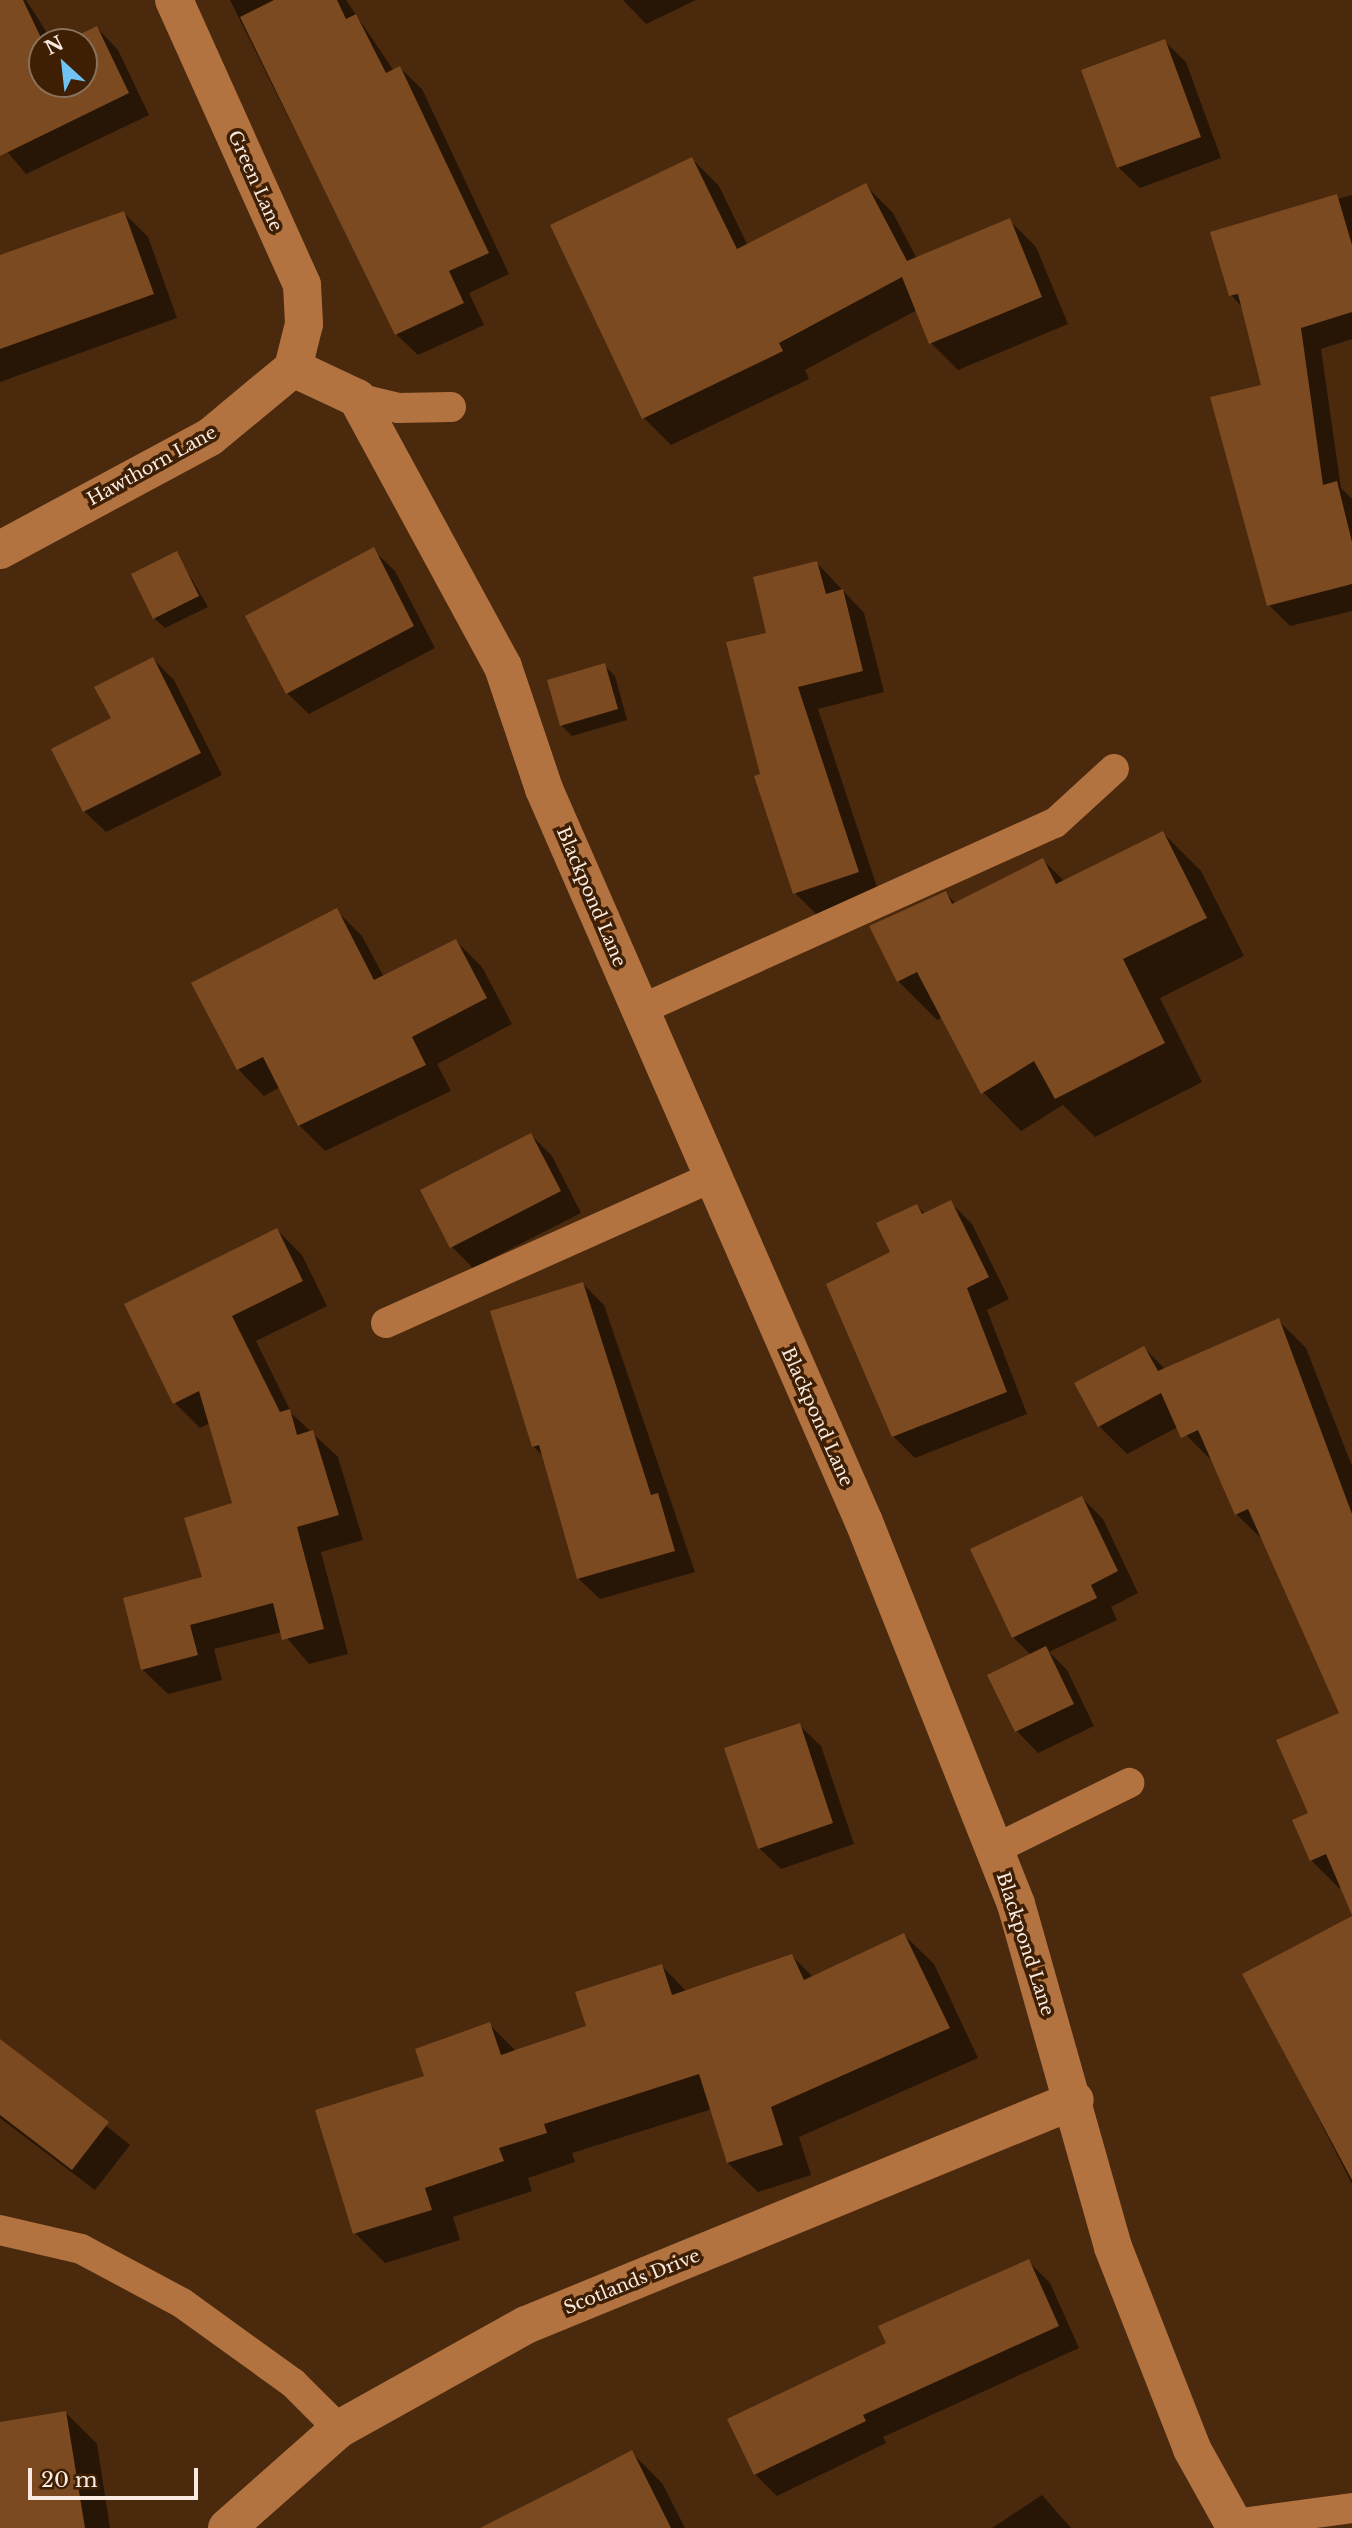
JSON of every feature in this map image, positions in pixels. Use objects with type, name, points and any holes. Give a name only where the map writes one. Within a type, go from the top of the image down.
[{"type":"street","name":"Green Lane","points":[[174,0],[303,285],[304,324],[293,368]]},
{"type":"street","points":[[293,368],[357,398]]},
{"type":"street","name":"Hawthorn Lane","points":[[0,550],[210,437],[293,368]]},
{"type":"street","name":"Blackpond Lane","points":[[357,398],[503,667],[544,789],[864,1522],[993,1850],[1075,2100],[1113,2247],[1192,2449],[1235,2526]]},
{"type":"street","name":"Scotlands Drive","points":[[227,2528],[339,2429],[526,2325],[1075,2100]]},
{"type":"lane","points":[[357,398],[398,408],[451,407]]},
{"type":"lane","points":[[640,1010],[1055,823],[1114,769]]},
{"type":"lane","points":[[386,1323],[712,1177]]},
{"type":"lane","points":[[993,1850],[1129,1783]]},
{"type":"lane","points":[[0,2230],[81,2249],[182,2303],[293,2384],[339,2429]]},
{"type":"lane","points":[[1235,2526],[1352,2508]]},
{"type":"building","points":[[0,0],[23,0],[36,28],[28,28],[28,98],[98,98],[98,28],[129,93],[0,156]]},
{"type":"building","points":[[274,0],[337,0],[346,19],[356,14],[386,73],[400,66],[489,253],[449,271],[464,303],[395,335],[240,17]]},
{"type":"building","points":[[1165,39],[1201,137],[1117,168],[1081,70]]},
{"type":"building","points":[[692,157],[737,249],[866,183],[907,261],[1010,218],[1042,297],[929,344],[902,277],[779,343],[783,351],[642,419],[550,225]]},
{"type":"building","points":[[1337,194],[1352,245],[1352,312],[1301,328],[1323,485],[1337,481],[1352,542],[1352,584],[1267,606],[1210,397],[1261,385],[1238,294],[1229,296],[1210,232]]},
{"type":"building","points":[[124,211],[154,294],[0,349],[0,255]]},
{"type":"building","points":[[374,547],[414,626],[286,694],[245,616]]},
{"type":"building","points":[[177,551],[199,596],[153,619],[131,574]]},
{"type":"building","points":[[817,561],[826,594],[843,589],[863,671],[798,687],[859,872],[793,894],[754,776],[760,774],[726,642],[766,633],[753,577]]},
{"type":"building","points":[[153,657],[201,753],[83,812],[51,749],[111,718],[94,687]]},
{"type":"building","points":[[605,663],[618,709],[560,726],[547,680]]},
{"type":"building","points":[[1163,831],[1207,918],[1123,959],[1165,1043],[1055,1099],[1034,1061],[981,1094],[917,972],[897,982],[869,926],[946,891],[952,904],[1043,858],[1056,884]]},
{"type":"building","points":[[337,908],[374,980],[456,939],[487,998],[412,1037],[426,1065],[298,1126],[263,1057],[237,1070],[191,983]]},
{"type":"building","points":[[531,1133],[561,1191],[450,1248],[420,1190]]},
{"type":"building","points":[[951,1200],[989,1277],[967,1288],[1007,1392],[892,1437],[826,1284],[890,1252],[876,1223],[917,1204],[922,1214]]},
{"type":"building","points":[[277,1228],[303,1281],[232,1316],[280,1412],[290,1409],[297,1435],[313,1430],[339,1515],[297,1527],[324,1629],[282,1640],[273,1603],[190,1625],[198,1655],[141,1670],[123,1598],[202,1577],[184,1518],[232,1503],[199,1391],[173,1404],[124,1304]]},
{"type":"building","points":[[583,1282],[651,1495],[658,1493],[675,1551],[577,1579],[539,1445],[532,1447],[490,1311]]},
{"type":"building","points":[[1279,1318],[1352,1514],[1352,1915],[1326,1854],[1310,1861],[1292,1820],[1308,1813],[1276,1740],[1339,1713],[1248,1509],[1235,1515],[1198,1430],[1181,1438],[1161,1393],[1098,1427],[1074,1383],[1144,1346],[1158,1371]]},
{"type":"building","points":[[1082,1496],[1118,1571],[1091,1585],[1097,1598],[1012,1638],[970,1549]]},
{"type":"building","points":[[1046,1646],[1074,1704],[1015,1732],[987,1675]]},
{"type":"building","points":[[800,1723],[833,1823],[758,1849],[724,1748]]},
{"type":"building","points":[[1352,1916],[1352,2180],[1242,1974]]},
{"type":"building","points":[[904,1933],[950,2028],[771,2107],[783,2145],[727,2163],[699,2074],[544,2124],[547,2133],[499,2148],[504,2161],[425,2188],[432,2210],[353,2234],[315,2110],[424,2076],[415,2049],[490,2022],[501,2055],[586,2026],[575,1992],[662,1964],[672,1995],[792,1954],[804,1980]]},
{"type":"building","points":[[0,2039],[109,2122],[72,2170],[0,2115]]},
{"type":"building","points":[[1029,2259],[1059,2326],[863,2415],[866,2421],[754,2475],[727,2419],[886,2343],[878,2326]]},
{"type":"building","points":[[66,2411],[85,2528],[0,2528],[0,2422]]},
{"type":"building","points":[[632,2450],[671,2528],[480,2528],[583,2476]]}]
